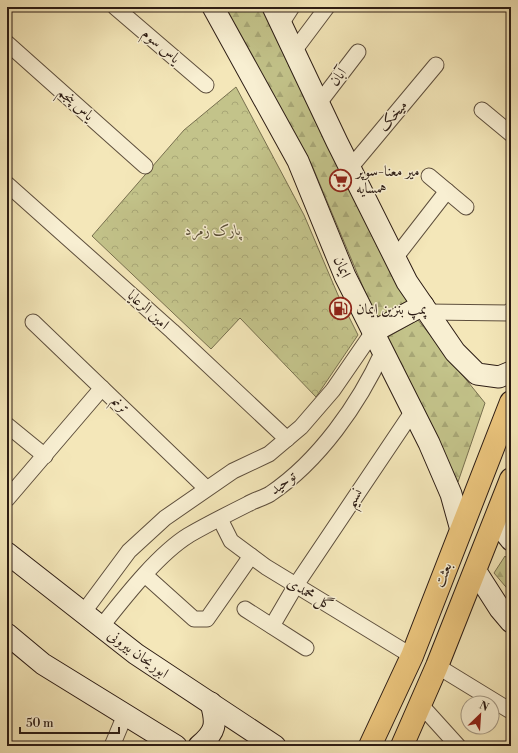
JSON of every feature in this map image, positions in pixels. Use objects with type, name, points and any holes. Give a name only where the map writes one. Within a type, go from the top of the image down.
[{"type":"main road","name":"ایمان","points":[[213,7],[298,161],[346,276],[413,411],[451,494],[461,530]]},
{"type":"main road","points":[[282,13],[294,51],[407,282],[455,352],[476,374],[499,377],[511,372]]},
{"type":"main road","points":[[374,332],[425,308]]},
{"type":"main road","name":"بعثت","points":[[368,742],[412,656],[511,402]]},
{"type":"main road","name":"بعثت","points":[[402,746],[437,666],[495,520],[510,488]]},
{"type":"main road","points":[[495,520],[511,540]]},
{"type":"main road","name":"ابوریحان بیرونی","points":[[7,553],[136,654],[275,746]]},
{"type":"main road","points":[[475,570],[500,609],[511,622]]},
{"type":"main road","points":[[7,634],[43,664],[176,746]]},
{"type":"main road","points":[[199,746],[212,732],[215,719],[211,704]]},
{"type":"street","name":"یاس سوم","points":[[115,7],[206,85]]},
{"type":"street","points":[[294,51],[327,7]]},
{"type":"street","name":"یاس پنجم","points":[[7,43],[145,166]]},
{"type":"street","name":"آبان","points":[[319,103],[358,52]]},
{"type":"street","name":"میخک","points":[[350,168],[436,65]]},
{"type":"street","points":[[482,110],[511,134]]},
{"type":"street","points":[[429,176],[466,207]]},
{"type":"street","name":"امین الرعایا","points":[[7,184],[172,331],[287,439]]},
{"type":"street","points":[[395,258],[447,191]]},
{"type":"street","points":[[425,308],[510,312],[511,310]]},
{"type":"street","name":"ترنم","points":[[33,322],[206,488]]},
{"type":"street","points":[[82,613],[129,551],[165,518],[206,488],[233,471],[268,454],[301,427],[333,390],[374,332]]},
{"type":"street","name":"توحید","points":[[101,627],[145,575],[174,547],[189,535],[248,503],[269,494],[300,470],[328,440],[370,380],[383,351]]},
{"type":"street","points":[[7,499],[46,456],[102,388]]},
{"type":"street","name":"نسیم","points":[[272,626],[296,585],[413,411]]},
{"type":"street","points":[[7,425],[46,456]]},
{"type":"street","name":"گل محمدی","points":[[220,519],[231,541],[251,556],[412,656]]},
{"type":"street","points":[[145,575],[194,619],[207,619],[251,556]]},
{"type":"street","points":[[245,609],[306,648]]},
{"type":"street","points":[[437,666],[509,710]]},
{"type":"street","points":[[420,704],[458,746]]},
{"type":"street","points":[[112,746],[125,715]]},
{"type":"green space","points":[[222,7],[265,7],[407,301],[376,318],[311,163]]},
{"type":"green space","name":"پارک زمرد","points":[[236,87],[304,215],[338,295],[358,335],[316,397],[240,318],[211,349],[92,236],[184,130]]},
{"type":"green space","points":[[418,320],[485,403],[458,482],[386,338]]},
{"type":"green space","points":[[505,556],[511,563],[511,593],[494,573]]},
{"type":"place","name":"میر معنا-سوپر همسایه","points":[[341,180]]},
{"type":"place","name":"پمپ بنزین ایمان","points":[[341,309]]}]
